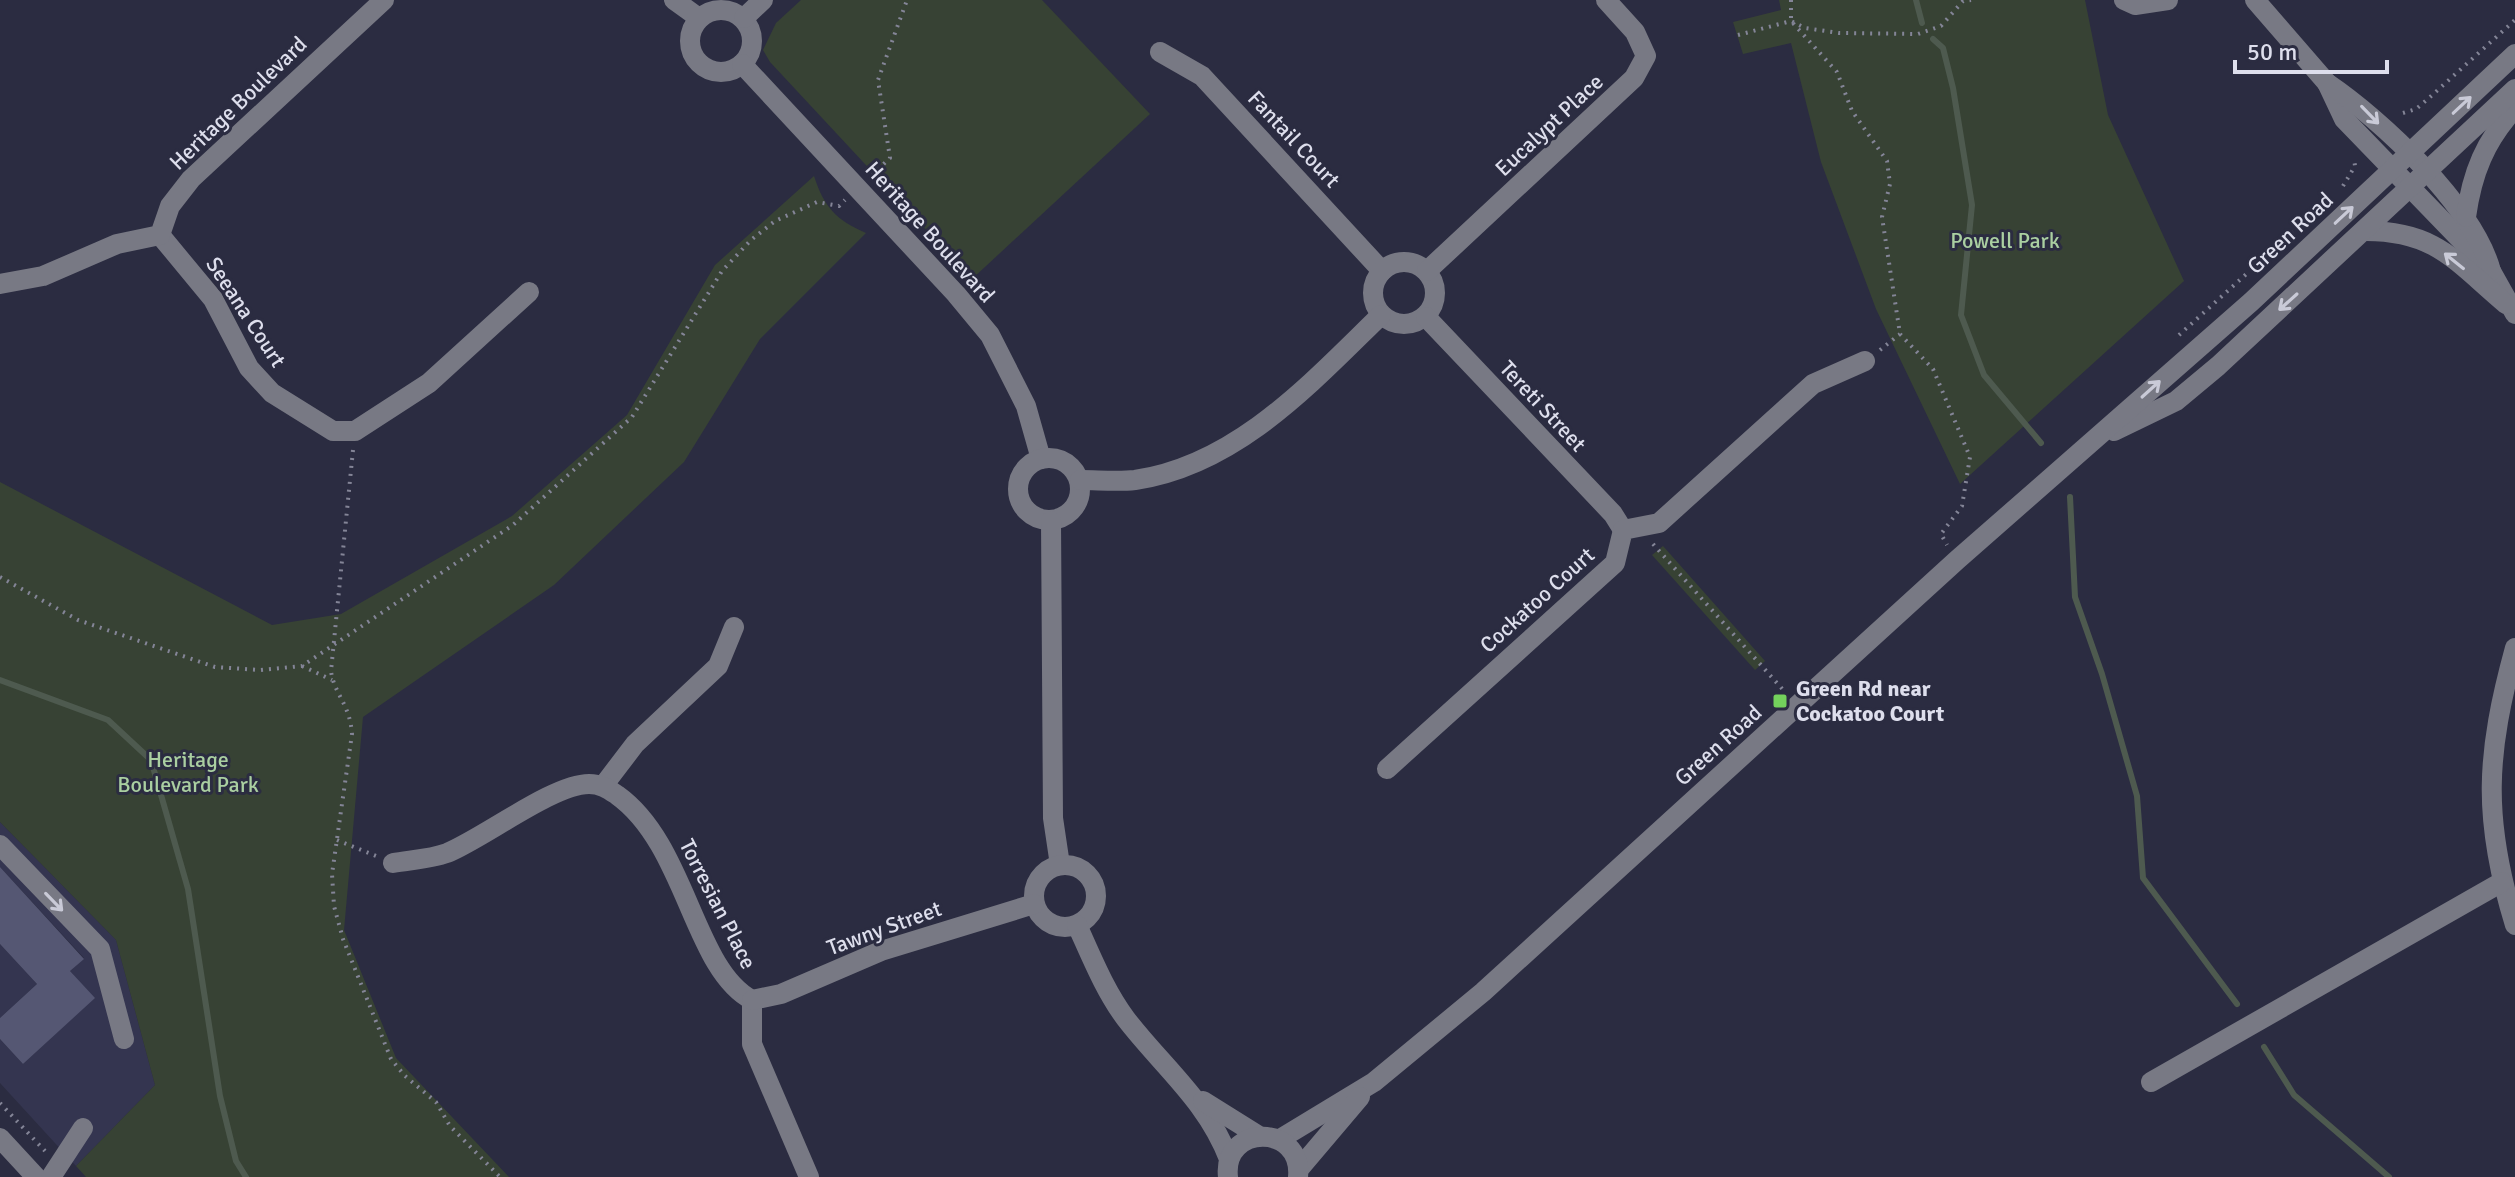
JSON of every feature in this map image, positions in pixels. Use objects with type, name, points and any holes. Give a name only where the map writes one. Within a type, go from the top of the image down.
[{"type":"street","name":"Heritage Boulevard","points":[[160,235],[170,206],[191,179],[384,0]]},
{"type":"street","points":[[674,0],[699,18]]},
{"type":"street","points":[[744,18],[763,0]]},
{"type":"street","name":"Eucalypt Place","points":[[1427,271],[1634,78],[1646,56],[1635,32],[1606,0]]},
{"type":"street","points":[[2124,0],[2135,5],[2168,0]]},
{"type":"street","points":[[2255,0],[2327,83],[2361,106],[2401,162],[2491,271],[2514,312]]},
{"type":"street","points":[[726,10],[744,18],[753,36],[749,55],[742,64],[723,72],[703,66],[695,59],[690,38],[699,18],[707,13],[726,10]]},
{"type":"street","name":"Fantail Court","points":[[1160,52],[1202,76],[1382,271]]},
{"type":"street","name":"Green Road","points":[[1280,1139],[1374,1082],[1483,992],[1957,560],[2401,162],[2515,54]]},
{"type":"street","name":"Heritage Boulevard","points":[[742,64],[956,294],[990,335],[1026,406],[1041,459]]},
{"type":"street","name":"Green Road","points":[[2093,441],[2176,401],[2366,231],[2515,89]]},
{"type":"street","points":[[2466,217],[2478,161],[2495,130],[2515,108]]},
{"type":"street","points":[[2419,181],[2466,217],[2485,245],[2491,271]]},
{"type":"street","points":[[2366,231],[2399,231],[2418,236],[2514,312]]},
{"type":"street","points":[[0,284],[43,276],[117,244],[160,235]]},
{"type":"street","name":"Seeana Court","points":[[160,235],[213,299],[249,368],[272,393],[333,431],[355,431]]},
{"type":"street","points":[[1399,262],[1409,262],[1427,271],[1433,279],[1435,298],[1426,317],[1406,325],[1395,324],[1381,315],[1373,291],[1382,271],[1399,262]]},
{"type":"street","points":[[355,431],[452,366],[529,292]]},
{"type":"street","points":[[1080,480],[1135,480],[1199,461],[1239,442],[1319,375],[1381,315]]},
{"type":"street","name":"Tereti Street","points":[[1426,317],[1613,514],[1623,530]]},
{"type":"street","points":[[1623,530],[1659,523],[1813,384],[1865,361]]},
{"type":"street","points":[[1041,459],[1060,459],[1076,471],[1080,480],[1079,500],[1074,509],[1051,521],[1040,519],[1026,510],[1018,490],[1024,470],[1041,459]]},
{"type":"street","points":[[1051,521],[1053,818],[1060,865]]},
{"type":"street","name":"Cockatoo Court","points":[[1387,769],[1615,563],[1623,530]]},
{"type":"street","points":[[393,863],[446,853],[571,787],[603,786],[635,744],[718,666],[734,627]]},
{"type":"street","points":[[2515,648],[2490,761],[2492,822],[2502,882],[2515,925]]},
{"type":"street","name":"Torresian Place","points":[[603,786],[621,798],[668,853],[723,975],[737,992],[752,1000],[752,1044],[809,1177]]},
{"type":"street","points":[[0,845],[100,949],[124,1039]]},
{"type":"street","points":[[1060,865],[1079,868],[1087,874],[1096,891],[1093,911],[1077,925],[1056,926],[1039,914],[1034,904],[1036,883],[1042,874],[1060,865]]},
{"type":"street","points":[[2151,1082],[2502,882]]},
{"type":"street","name":"Tawny Street","points":[[752,1000],[781,994],[881,951],[1034,904]]},
{"type":"street","points":[[1077,925],[1105,987],[1127,1020],[1196,1096],[1218,1130],[1228,1168]]},
{"type":"street","name":"Green Road","points":[[1299,1173],[1374,1082]]},
{"type":"street","points":[[1196,1096],[1259,1136],[1280,1139],[1290,1147],[1299,1173]]},
{"type":"street","points":[[55,1172],[83,1128]]},
{"type":"street","points":[[1228,1168],[1241,1143],[1259,1136]]},
{"type":"street","points":[[0,1138],[36,1177]]},
{"type":"path","points":[[302,666],[332,643],[513,525],[632,417],[722,271],[751,240],[775,221],[817,202],[839,206],[890,158],[878,80],[907,0]]},
{"type":"path","points":[[1791,0],[1791,21],[1837,72],[1852,111],[1887,161],[1890,184],[1882,217],[1900,334],[1933,369],[1970,457],[1962,506],[1941,534],[1957,560]]},
{"type":"path","points":[[1738,35],[1791,21],[1805,28],[1839,33],[1918,34],[1941,26],[1963,1],[1971,0]]},
{"type":"path","points":[[2403,113],[2416,109],[2515,20]]},
{"type":"path","points":[[2341,188],[2355,166],[2347,146]]},
{"type":"path","points":[[2179,335],[2318,209]]},
{"type":"path","points":[[1865,361],[1900,334]]},
{"type":"path","points":[[355,431],[332,643],[332,680],[350,712],[352,734],[332,874],[334,906],[343,939],[391,1059],[405,1076],[436,1102],[450,1126],[500,1177]]},
{"type":"path","points":[[1647,526],[1659,554],[1798,705]]},
{"type":"path","points":[[0,577],[78,620],[215,667],[260,670],[302,666],[332,680]]},
{"type":"path","points":[[337,840],[393,863]]},
{"type":"path","points":[[0,1103],[55,1172]]},
{"type":"shaded area","points":[[0,822],[116,940],[155,1085],[76,1166],[0,1083],[0,1039],[23,1064],[94,998],[70,971],[84,958],[0,867]]},
{"type":"shaded area","points":[[0,944],[37,984],[0,1018]]},
{"type":"green space","points":[[801,0],[1042,0],[1150,114],[972,279],[770,62],[763,50],[776,23]]},
{"type":"green space","name":"Powell Park","points":[[1779,0],[2085,0],[2108,115],[2184,281],[1960,484],[1876,309],[1821,162],[1791,43],[1743,54],[1733,22],[1781,10]]},
{"type":"green space","name":"Heritage Boulevard Park","points":[[814,176],[832,211],[866,233],[760,339],[684,462],[554,585],[363,717],[344,930],[396,1058],[509,1177],[86,1177],[76,1166],[155,1085],[116,940],[0,822],[0,482],[272,625],[341,614],[512,516],[627,415],[715,265]]},
{"type":"green space","points":[[1663,546],[1765,661],[1755,670],[1652,555]]},
{"type":"building","points":[[0,867],[84,959],[70,971],[95,998],[23,1064],[0,1039],[0,1018],[37,984],[0,944]]},
{"type":"waterway","points":[[1916,0],[1922,23]]},
{"type":"waterway","points":[[1933,39],[1943,48],[1953,88],[1972,205],[1961,315],[1984,375],[2041,443]]},
{"type":"waterway","points":[[2070,497],[2075,597],[2102,674],[2137,796],[2143,878],[2237,1004]]},
{"type":"waterway","points":[[0,680],[108,720],[151,760],[188,889],[220,1096],[236,1161],[246,1177]]},
{"type":"waterway","points":[[2264,1047],[2294,1095],[2389,1177]]},
{"type":"place","name":"Green Rd near Cockatoo Court","points":[[1780,701]]}]
